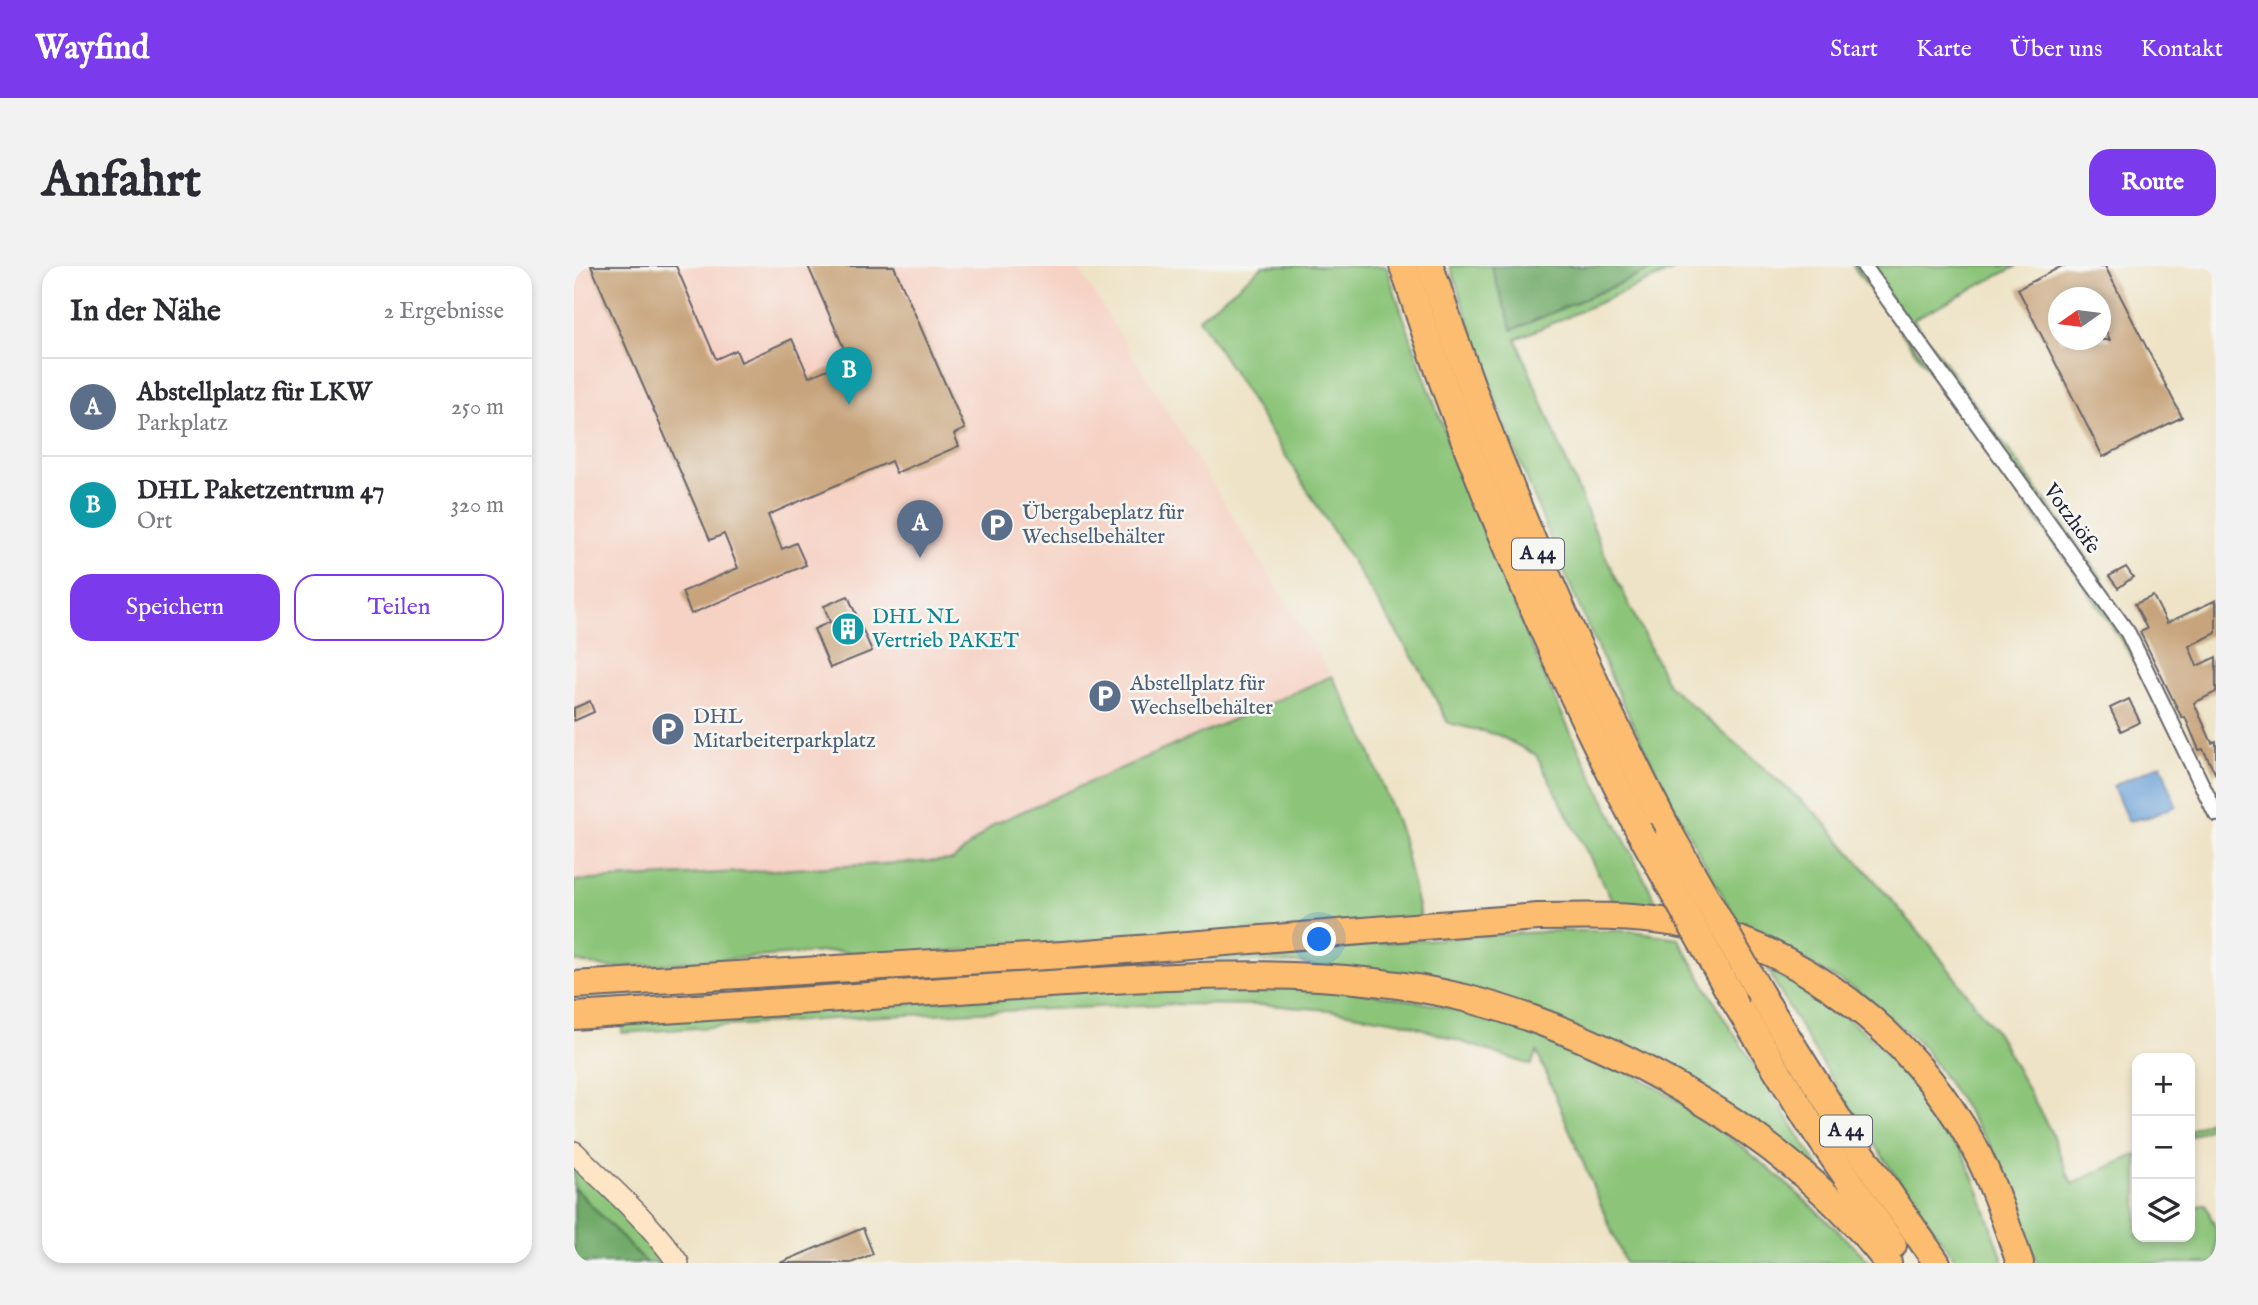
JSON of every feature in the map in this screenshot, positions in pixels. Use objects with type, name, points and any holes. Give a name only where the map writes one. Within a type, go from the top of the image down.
[{"type":"highway","name":"A 44","points":[[1404,266],[1458,421],[1514,564],[1566,681],[1639,830],[1732,997],[1809,1122],[1906,1263]]},
{"type":"highway","name":"A 44","points":[[1430,266],[1489,433],[1549,581],[1604,702],[1669,832],[1761,995],[1842,1125],[1937,1263]]},
{"type":"highway","points":[[574,985],[1063,955],[1528,917],[1606,916],[1678,923],[1731,939],[1793,966],[1838,993],[1888,1034],[1936,1087],[1969,1139],[1998,1201],[2020,1263]]},
{"type":"highway","points":[[574,966],[630,982]]},
{"type":"highway","points":[[574,1016],[1232,975],[1343,979],[1428,990],[1504,1010],[1575,1035],[1695,1097],[1752,1135],[1811,1181],[1853,1221],[1888,1263]]},
{"type":"main road","points":[[574,1141],[599,1177]]},
{"type":"main road","points":[[574,1152],[629,1202],[661,1237],[678,1263]]},
{"type":"street","name":"Votzhöfe","points":[[1864,266],[2128,633],[2216,814]]},
{"type":"shaded area","points":[[574,266],[1077,266],[1332,676],[994,824],[954,860],[574,881]]},
{"type":"green space","points":[[1263,266],[1386,266],[1446,435],[1536,657],[1573,737],[1659,907],[1617,909],[1536,755],[1498,735],[1448,723],[1423,674],[1199,318]]},
{"type":"green space","points":[[1450,266],[1491,266],[1513,330],[1660,266],[1683,266],[1516,339],[1604,553],[1668,685],[1820,817],[1932,947],[1998,1035],[2050,1130],[2072,1184],[2132,1156],[2132,1242],[2195,1242],[2195,1202],[2197,1207],[2205,1204],[2216,1229],[2216,1263],[2037,1263],[1994,1151],[1922,1045],[1857,990],[1784,950],[1747,938],[1702,858],[1618,694],[1545,525]]},
{"type":"green space","points":[[1491,266],[1660,266],[1512,330]]},
{"type":"green space","points":[[1853,266],[1857,266],[2128,640],[2136,663],[2073,569]]},
{"type":"green space","points":[[1867,266],[2017,266],[1913,319],[2102,578],[2093,577]]},
{"type":"green space","points":[[1332,676],[1363,734],[1402,836],[1421,920],[876,956],[836,951],[609,968],[574,961],[574,881],[953,860],[994,824]]},
{"type":"green space","points":[[1553,931],[1633,931],[1678,938],[1724,1018],[1836,1194],[1624,1051],[1302,963],[1201,960],[1200,955]]},
{"type":"green space","points":[[1768,970],[1797,985],[1850,1020],[1918,1086],[1963,1154],[2004,1263],[1958,1263],[1858,1120],[1811,1046]]},
{"type":"green space","points":[[1246,980],[1369,994],[1436,1005],[1527,1031],[1615,1066],[1672,1097],[1732,1139],[1790,1187],[1871,1263],[1625,1263],[1537,1052],[1531,1065],[1402,1022],[1329,1010],[1268,1005],[1168,1004],[861,1017],[622,1033],[622,1022]]},
{"type":"green space","points":[[2216,1118],[2216,1125],[2195,1135],[2195,1128]]},
{"type":"green space","points":[[574,1166],[619,1203],[669,1263],[646,1263],[574,1187]]},
{"type":"green space","points":[[574,1187],[646,1263],[574,1263]]},
{"type":"water","points":[[2161,764],[2176,806],[2149,817],[2128,821],[2113,786]]},
{"type":"building","points":[[591,266],[676,266],[716,359],[736,350],[741,362],[792,339],[809,377],[849,360],[808,266],[894,266],[965,429],[954,434],[959,446],[896,473],[891,461],[768,515],[782,549],[796,543],[806,565],[691,614],[682,592],[738,568],[724,534],[710,540]]},
{"type":"building","points":[[2062,266],[2105,266],[2182,417],[2103,457],[2049,350],[2111,350],[2111,287],[2048,287],[2048,348],[2018,289]]},
{"type":"building","points":[[2126,567],[2133,577],[2118,588],[2109,576]]},
{"type":"building","name":"DHL NL Vertrieb PAKET","points":[[848,596],[872,651],[830,668],[814,629],[830,622],[824,606]]},
{"type":"building","points":[[2153,596],[2167,623],[2216,600],[2216,633],[2189,646],[2197,666],[2216,657],[2216,692],[2194,703],[2212,743],[2216,741],[2216,775],[2203,749],[2199,750],[2185,717],[2182,718],[2140,632],[2147,629],[2135,604]]},
{"type":"building","points":[[2129,699],[2140,722],[2121,731],[2110,708]]},
{"type":"building","points":[[590,701],[594,712],[574,721],[574,708]]},
{"type":"building","points":[[863,1228],[873,1254],[851,1263],[780,1263]]},
{"type":"place","name":"DHL Paketzentrum 47","points":[[849,405]]},
{"type":"place","name":"Übergabeplatz für Wechselbehälter","points":[[997,525]]},
{"type":"place","name":"Abstellplatz für LKW","points":[[920,558]]},
{"type":"place","name":"DHL NL Vertrieb PAKET","points":[[848,629]]},
{"type":"place","name":"Abstellplatz für Wechselbehälter","points":[[1105,696]]},
{"type":"place","name":"DHL Mitarbeiterparkplatz","points":[[668,729]]}]
